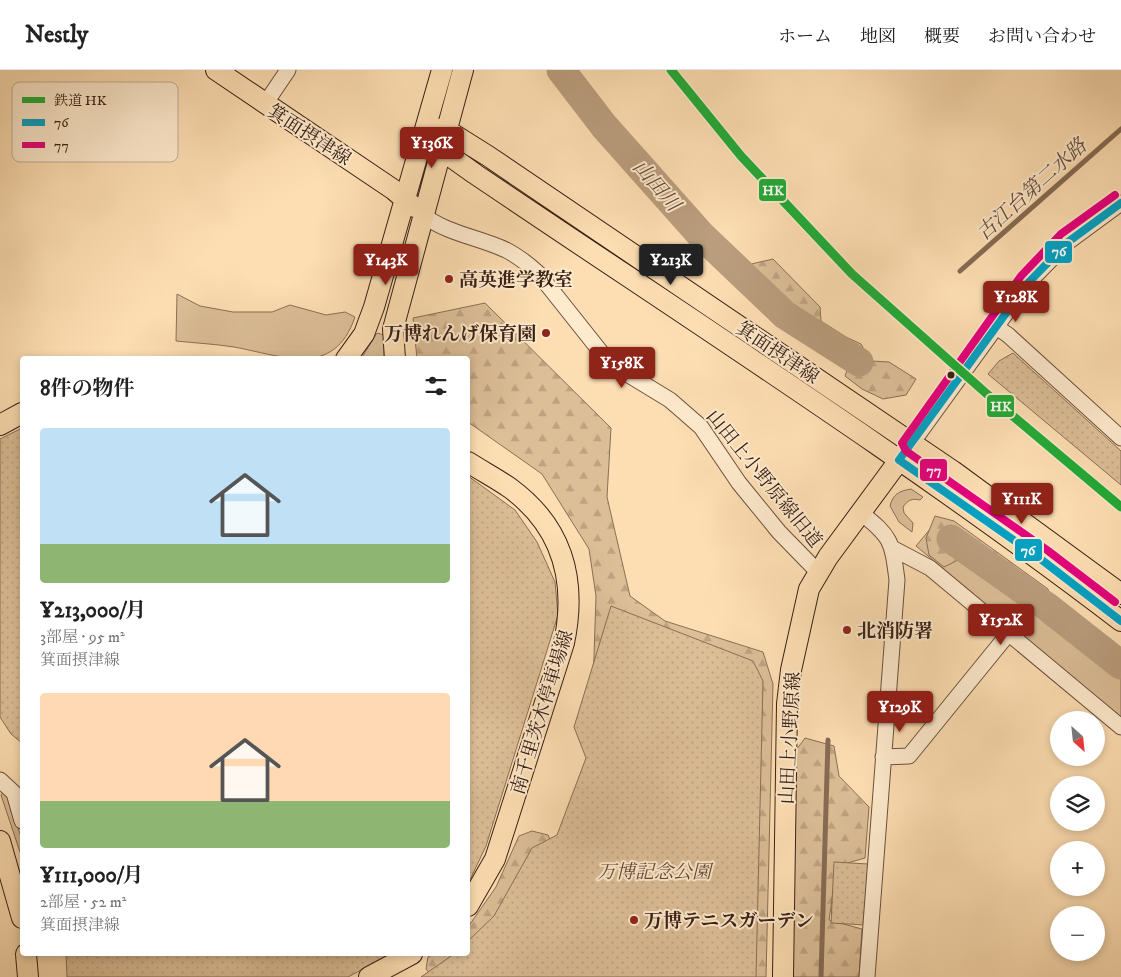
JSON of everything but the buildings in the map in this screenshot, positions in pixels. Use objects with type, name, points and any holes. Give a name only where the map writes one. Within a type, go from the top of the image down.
[{"type":"main road","name":"箕面摂津線","points":[[216,70],[404,198],[423,215]]},
{"type":"main road","points":[[348,356],[364,334],[442,70]]},
{"type":"main road","points":[[395,356],[393,330],[440,149],[463,70]]},
{"type":"main road","name":"箕面摂津線","points":[[425,129],[440,149],[899,460],[1038,557],[1121,621]]},
{"type":"main road","points":[[425,129],[446,129]]},
{"type":"main road","name":"箕面摂津線","points":[[446,129],[912,443],[1053,542],[1121,594]]},
{"type":"main road","points":[[0,425],[20,415]]},
{"type":"main road","name":"山田上小野原線","points":[[783,977],[787,704],[791,670],[803,609],[809,589],[819,573],[912,443]]},
{"type":"main road","name":"南千里茨木停車場線","points":[[470,463],[510,488],[530,505],[546,524],[564,564],[569,590],[570,616],[564,643],[495,859],[470,903]]},
{"type":"main road","points":[[0,841],[20,905]]},
{"type":"main road","points":[[26,956],[28,977]]},
{"type":"main road","points":[[369,977],[408,956]]},
{"type":"street","points":[[266,104],[288,70]]},
{"type":"street","points":[[912,443],[1028,283],[1068,242],[1121,203]]},
{"type":"street","name":"山田上小野原線旧道","points":[[423,215],[436,226],[506,250],[538,273],[604,356],[619,369],[670,400],[701,426],[739,483],[779,532],[819,573]]},
{"type":"street","points":[[995,326],[1008,335],[1121,438]]},
{"type":"street","points":[[861,513],[884,531],[892,548],[897,580],[869,976]]},
{"type":"street","points":[[892,548],[930,568],[1121,727]]},
{"type":"street","points":[[883,757],[910,756],[1009,633]]},
{"type":"street","points":[[0,780],[14,793],[20,814]]},
{"type":"green space","points":[[488,167],[858,417],[858,422],[488,170]]},
{"type":"green space","points":[[773,259],[820,307],[821,321],[861,344],[871,361],[889,362],[916,379],[906,395],[883,399],[862,389],[845,376],[850,362],[791,311],[743,286],[747,265]]},
{"type":"green space","points":[[177,294],[200,306],[233,312],[272,312],[290,305],[326,315],[345,312],[355,317],[346,336],[334,349],[320,356],[277,356],[234,347],[176,341]]},
{"type":"green space","points":[[485,303],[611,428],[607,497],[630,596],[665,621],[763,652],[773,684],[766,977],[699,977],[593,687],[596,596],[589,549],[542,474],[470,423],[470,356],[417,356],[413,318]]},
{"type":"green space","points":[[377,333],[384,335],[384,356],[363,356]]},
{"type":"green space","points":[[1013,353],[1121,451],[1121,485],[988,374],[999,361]]},
{"type":"green space","points":[[20,429],[20,741],[11,734],[0,717],[0,439]]},
{"type":"green space","points":[[470,477],[515,510],[537,542],[555,582],[558,615],[486,846],[470,880]]},
{"type":"green space","points":[[911,489],[923,497],[920,500],[910,500],[903,507],[904,513],[913,523],[912,532],[899,522],[890,506],[897,494]]},
{"type":"green space","points":[[935,516],[954,521],[1048,589],[1051,602],[1039,610],[986,571],[984,558],[964,557],[944,567],[929,555],[926,538]]},
{"type":"green space","points":[[931,528],[967,566],[980,567],[1121,678],[1121,717],[916,546]]},
{"type":"green space","name":"万博記念公園","points":[[611,606],[753,661],[763,681],[756,977],[421,977],[451,956],[470,956],[470,939],[494,916],[532,848],[557,835],[586,758],[574,727]]},
{"type":"green space","points":[[805,738],[834,746],[839,776],[869,807],[865,858],[837,866],[829,920],[862,929],[859,977],[792,977],[791,757]]},
{"type":"green space","points":[[4,791],[7,793],[20,834],[20,852],[1,795]]},
{"type":"green space","points":[[532,831],[548,835],[556,852],[534,931],[433,977],[426,969],[428,957],[470,956],[470,924],[496,887],[519,836]]},
{"type":"green space","points":[[834,862],[868,864],[865,925],[831,923]]},
{"type":"green space","points":[[66,956],[387,956],[348,977],[67,977]]},
{"type":"waterway","name":"山田川","points":[[561,70],[604,126],[700,234],[785,315],[859,362]]},
{"type":"waterway","name":"古江台第二水路","points":[[960,271],[1121,129]]},
{"type":"waterway","name":"山田川","points":[[951,539],[1046,606],[1121,665]]},
{"type":"waterway","points":[[821,977],[828,740]]},
{"type":"rail line","name":"HK","points":[[671,70],[741,156],[852,274],[988,395],[1121,507]]},
{"type":"transit line","name":"77","points":[[1115,195],[1061,234],[1021,276],[902,443],[906,451],[1047,550],[1115,602]]},
{"type":"transit line","name":"76","points":[[1121,203],[1068,242],[1028,283],[899,460],[1038,557],[1121,621]]},
{"type":"place","name":"高英進学教室","points":[[449,279]]},
{"type":"place","name":"万博れんげ保育園","points":[[546,333]]},
{"type":"place","name":"北消防署","points":[[847,630]]},
{"type":"place","name":"万博テニスガーデン","points":[[634,920]]}]
